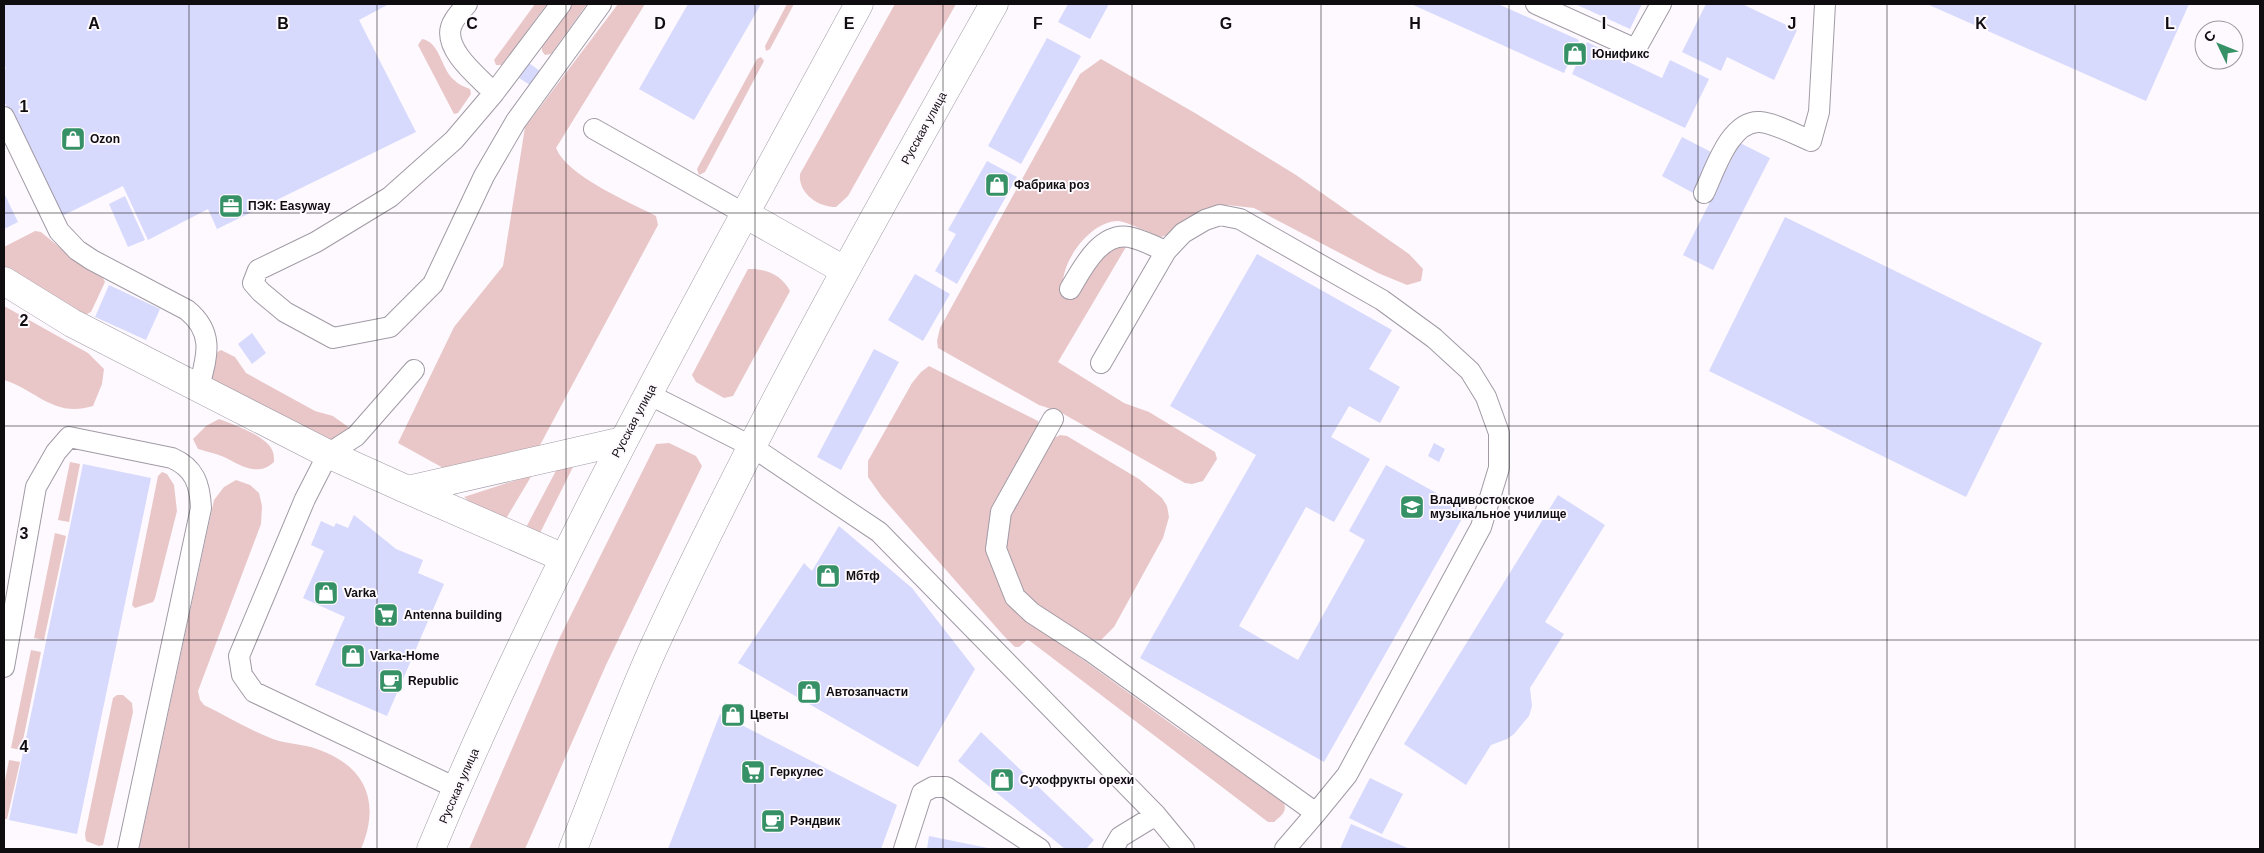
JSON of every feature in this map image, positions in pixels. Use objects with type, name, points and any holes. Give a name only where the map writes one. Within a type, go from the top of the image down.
[{"type":"main road","name":"Русская улица","points":[[431,849],[456,788],[564,558],[623,441],[859,4]]},
{"type":"main road","name":"Русская улица","points":[[573,849],[657,640],[751,446],[844,270],[994,4]]},
{"type":"main road","points":[[745,214],[844,270]]},
{"type":"main road","points":[[4,281],[72,323],[328,454],[564,558]]},
{"type":"main road","points":[[408,490],[623,441]]},
{"type":"lane","points":[[467,4],[450,12],[452,39],[458,54],[494,93]]},
{"type":"lane","points":[[561,4],[494,93],[454,140],[390,197],[316,242],[258,270],[253,282],[261,292],[285,312],[333,338],[390,327],[433,284],[484,176],[516,121],[601,4]]},
{"type":"lane","points":[[1536,4],[1631,47],[1637,47],[1661,4]]},
{"type":"lane","points":[[1704,193],[1732,135],[1747,123],[1761,122],[1810,141],[1819,112],[1825,4]]},
{"type":"lane","points":[[4,117],[58,231],[77,250],[92,260],[186,310],[196,318],[205,332],[207,356],[199,388]]},
{"type":"lane","points":[[594,129],[745,214]]},
{"type":"lane","points":[[1101,362],[1166,251],[1183,233],[1205,220],[1220,215],[1240,218],[1382,300],[1434,338],[1470,371],[1486,397],[1499,433],[1499,468],[1481,528],[1348,775],[1285,849]]},
{"type":"lane","points":[[1070,289],[1088,258],[1110,240],[1128,237],[1166,251]]},
{"type":"lane","points":[[414,370],[356,436],[328,454],[305,499],[239,656],[242,675],[254,692],[456,788]]},
{"type":"lane","points":[[648,394],[751,446],[879,532],[1156,815],[1184,849]]},
{"type":"lane","points":[[1053,419],[1001,512],[996,549],[1015,597],[1032,613],[1089,650],[1316,813]]},
{"type":"lane","points":[[4,667],[36,487],[56,452],[69,437],[172,458],[182,462],[192,470],[199,485],[201,508],[128,849]]},
{"type":"lane","points":[[904,849],[922,792],[933,787],[946,787],[1040,849]]},
{"type":"lane","points":[[1112,849],[1120,837],[1156,815]]},
{"type":"shaded area","points":[[535,4],[547,4],[502,65],[496,65],[494,60]]},
{"type":"shaded area","points":[[573,4],[587,4],[551,54],[545,55],[542,47]]},
{"type":"shaded area","points":[[618,4],[645,4],[556,148],[573,169],[615,196],[656,216],[658,225],[539,447],[445,469],[398,443],[454,327],[503,266],[525,127]]},
{"type":"shaded area","points":[[787,4],[794,4],[770,49],[766,51],[765,46]]},
{"type":"shaded area","points":[[895,4],[956,4],[848,196],[836,207],[822,205],[810,198],[806,193],[800,181],[800,174]]},
{"type":"shaded area","points":[[422,39],[428,41],[437,50],[453,79],[470,89],[471,94],[458,113],[454,114],[418,45]]},
{"type":"shaded area","points":[[761,57],[764,61],[705,172],[699,175],[697,169],[757,59]]},
{"type":"shaded area","points":[[1101,59],[1195,113],[1296,175],[1409,254],[1423,269],[1421,281],[1407,285],[1378,273],[1254,208],[1227,205],[1180,225],[1170,234],[1161,237],[1118,221],[1097,228],[1088,235],[1072,255],[1064,276],[1063,286],[1111,246],[1126,247],[1058,362],[1124,403],[1149,412],[1215,452],[1217,459],[1203,481],[1192,484],[1185,483],[1060,412],[1039,405],[938,348],[937,341],[940,328],[1080,74]]},
{"type":"shaded area","points":[[35,231],[41,232],[86,269],[103,278],[105,282],[91,312],[85,315],[4,271],[4,247]]},
{"type":"shaded area","points":[[748,269],[767,271],[778,277],[787,285],[790,291],[733,396],[724,398],[696,382],[692,375]]},
{"type":"shaded area","points":[[4,306],[88,353],[104,369],[102,384],[93,406],[67,409],[47,402],[4,380]]},
{"type":"shaded area","points":[[221,350],[235,357],[246,373],[315,411],[333,416],[351,429],[333,444],[211,386],[209,371],[211,361]]},
{"type":"shaded area","points":[[929,366],[1038,421],[1039,427],[994,510],[1027,619],[1177,728],[1283,800],[1285,808],[1282,815],[1274,822],[1268,822],[1030,641],[1027,640],[1019,647],[1015,647],[882,497],[868,477],[868,461],[912,383]]},
{"type":"shaded area","points":[[219,419],[248,431],[263,440],[273,451],[274,462],[263,469],[251,469],[221,456],[198,449],[193,439],[206,426]]},
{"type":"shaded area","points":[[1060,435],[1067,436],[1139,479],[1162,498],[1167,506],[1169,517],[1163,538],[1114,627],[1101,640],[1091,639],[1036,608],[1021,592],[1005,549],[1009,516],[1052,439]]},
{"type":"shaded area","points":[[669,443],[696,456],[702,466],[606,665],[525,849],[469,849],[560,637],[656,444]]},
{"type":"shaded area","points":[[576,461],[536,541],[522,535],[559,465]]},
{"type":"shaded area","points":[[70,462],[80,464],[69,522],[58,520]]},
{"type":"shaded area","points":[[162,472],[167,474],[174,485],[177,511],[155,598],[153,602],[135,608],[132,605],[158,476]]},
{"type":"shaded area","points":[[532,475],[501,527],[464,497]]},
{"type":"shaded area","points":[[236,480],[250,485],[259,493],[262,506],[261,524],[198,691],[200,700],[204,705],[264,735],[278,741],[317,749],[334,756],[347,765],[358,776],[365,788],[369,801],[367,832],[361,849],[139,849],[214,500],[224,487]]},
{"type":"shaded area","points":[[55,533],[66,536],[44,640],[34,638]]},
{"type":"shaded area","points":[[31,650],[41,652],[21,750],[11,748]]},
{"type":"shaded area","points":[[117,695],[123,695],[132,703],[133,712],[103,845],[99,846],[86,841],[85,834],[113,698]]},
{"type":"shaded area","points":[[9,760],[20,762],[7,819],[4,819],[4,786]]},
{"type":"building","points":[[4,4],[389,4],[359,20],[416,132],[217,229],[208,209],[148,240],[123,186],[60,217],[4,101],[4,70],[6,69],[4,63]]},
{"type":"building","points":[[688,4],[761,4],[694,120],[639,89]]},
{"type":"building","points":[[1068,4],[1109,4],[1090,39],[1058,22]]},
{"type":"building","points":[[1411,4],[1498,4],[1579,40],[1564,73]]},
{"type":"building","points":[[1575,4],[1642,4],[1630,29]]},
{"type":"building","points":[[1706,4],[1742,4],[1797,30],[1774,80],[1727,57],[1721,71],[1682,52]]},
{"type":"building","points":[[1927,4],[2189,4],[2146,101]]},
{"type":"building","points":[[1047,38],[1081,56],[1021,164],[988,146]]},
{"type":"building","points":[[1587,42],[1662,78],[1670,60],[1709,79],[1685,128],[1572,74]]},
{"type":"building","points":[[526,61],[540,71],[530,85],[516,76]]},
{"type":"building","points":[[1682,137],[1715,154],[1695,194],[1662,176]]},
{"type":"building","points":[[1740,143],[1770,158],[1713,270],[1683,255]]},
{"type":"building","points":[[987,161],[1017,177],[957,284],[935,271],[956,234],[948,230]]},
{"type":"building","points":[[4,193],[18,222],[4,229]]},
{"type":"building","points":[[125,196],[145,240],[128,247],[109,204]]},
{"type":"building","points":[[1785,217],[2042,343],[1966,497],[1709,371]]},
{"type":"building","name":"Владивостокское музыкальное училище","points":[[1257,254],[1392,330],[1369,369],[1400,387],[1380,423],[1349,406],[1331,437],[1370,459],[1334,522],[1306,507],[1239,626],[1298,660],[1365,540],[1349,531],[1386,465],[1467,510],[1324,762],[1140,658],[1256,455],[1170,406]]},
{"type":"building","points":[[915,274],[950,294],[923,341],[888,320]]},
{"type":"building","points":[[109,285],[160,309],[146,340],[95,317]]},
{"type":"building","points":[[252,333],[266,353],[252,364],[238,344]]},
{"type":"building","points":[[874,349],[899,362],[841,470],[817,457]]},
{"type":"building","points":[[1434,443],[1445,449],[1439,462],[1428,456]]},
{"type":"building","points":[[83,464],[151,478],[77,834],[9,820]]},
{"type":"building","points":[[1558,495],[1605,525],[1545,622],[1564,634],[1530,688],[1532,706],[1529,716],[1514,734],[1491,745],[1466,785],[1404,744]]},
{"type":"building","name":"Antenna building","points":[[354,515],[396,549],[423,560],[418,573],[444,584],[387,716],[315,685],[345,617],[303,598],[324,551],[311,545],[321,521],[334,527],[336,523],[348,528]]},
{"type":"building","points":[[839,526],[912,588],[975,669],[918,767],[738,663],[804,563],[812,571]]},
{"type":"building","points":[[720,714],[897,805],[881,849],[668,849]]},
{"type":"building","points":[[981,732],[1094,840],[1086,849],[1065,849],[958,761]]},
{"type":"building","points":[[1370,778],[1403,794],[1382,834],[1349,818]]},
{"type":"building","points":[[1351,824],[1410,849],[1340,849]]},
{"type":"building","points":[[929,836],[988,848],[988,849],[927,849]]},
{"type":"place","name":"Юнификс","points":[[1575,54]]},
{"type":"place","name":"Ozon","points":[[73,139]]},
{"type":"place","name":"Фабрика роз","points":[[997,185]]},
{"type":"place","name":"ПЭК: Easyway","points":[[231,206]]},
{"type":"place","name":"Владивостокское музыкальное училище","points":[[1412,507]]},
{"type":"place","name":"Мбтф","points":[[828,576]]},
{"type":"place","name":"Varka","points":[[326,593]]},
{"type":"place","name":"Antenna building","points":[[386,615]]},
{"type":"place","name":"Varka-Home","points":[[353,656]]},
{"type":"place","name":"Republic","points":[[391,681]]},
{"type":"place","name":"Автозапчасти","points":[[809,692]]},
{"type":"place","name":"Цветы","points":[[733,715]]},
{"type":"place","name":"Геркулес","points":[[753,772]]},
{"type":"place","name":"Сухофрукты орехи","points":[[1002,780]]},
{"type":"place","name":"Рэндвик","points":[[773,821]]}]
